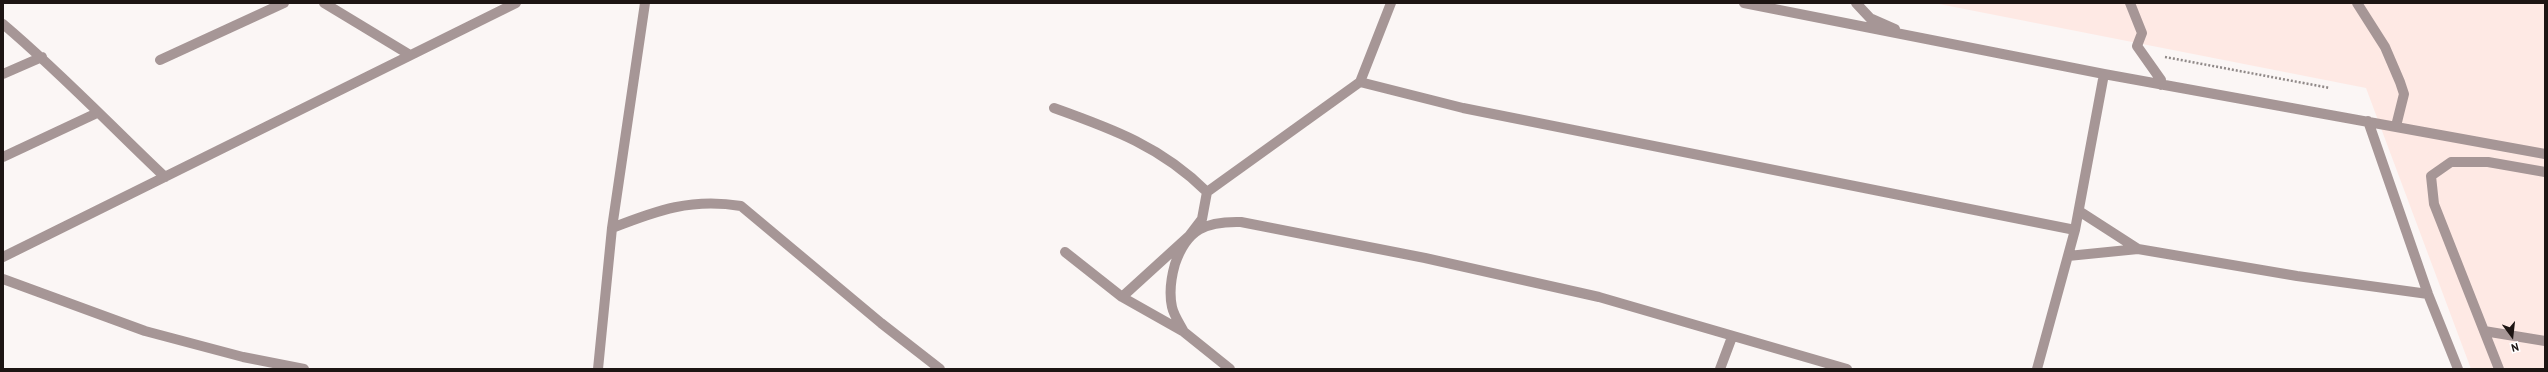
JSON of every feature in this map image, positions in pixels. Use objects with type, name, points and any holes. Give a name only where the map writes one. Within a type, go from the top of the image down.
[{"type":"street","points":[[160,60],[284,3]]},
{"type":"street","points":[[324,3],[410,56]]},
{"type":"street","points":[[3,257],[516,3]]},
{"type":"street","points":[[598,369],[612,228],[645,3]]},
{"type":"street","points":[[1184,332],[1172,308],[1170,283],[1176,260],[1189,236],[1202,219],[1207,192],[1360,82],[1391,3]]},
{"type":"street","points":[[1744,3],[2161,85],[2396,126],[2545,154]]},
{"type":"street","points":[[1856,3],[1870,18],[1900,34]]},
{"type":"street","points":[[2130,3],[2142,33],[2137,46],[2139,52],[2160,80],[2161,85]]},
{"type":"street","points":[[2357,3],[2389,50],[2402,83],[2404,94],[2401,98],[2400,119],[2396,126]]},
{"type":"street","points":[[3,24],[42,57],[80,97],[165,177]]},
{"type":"street","points":[[3,74],[42,57]]},
{"type":"street","points":[[2037,369],[2075,230],[2104,74]]},
{"type":"street","points":[[1360,82],[1463,108],[2075,230]]},
{"type":"street","points":[[1054,108],[1148,144],[1188,172],[1207,192]]},
{"type":"street","points":[[3,157],[97,113]]},
{"type":"street","points":[[2368,121],[2428,294],[2458,369]]},
{"type":"street","points":[[2499,369],[2434,204],[2431,176],[2451,162],[2488,162],[2545,172]]},
{"type":"street","points":[[612,228],[665,208],[691,201],[717,201],[741,206],[940,369]]},
{"type":"street","points":[[2079,211],[2138,249]]},
{"type":"street","points":[[1122,297],[1189,236],[1209,226],[1229,221],[1252,222],[1273,228],[1425,258],[1600,297],[1732,337],[1847,369]]},
{"type":"street","points":[[2068,256],[2138,249],[2297,276],[2428,294]]},
{"type":"street","points":[[1065,252],[1122,297],[1184,332],[1230,369]]},
{"type":"street","points":[[3,279],[145,331],[243,357],[304,369]]},
{"type":"street","points":[[2484,331],[2545,341]]},
{"type":"street","points":[[1720,369],[1732,337]]},
{"type":"path","points":[[2139,52],[2330,88]]},
{"type":"shaded area","points":[[1934,3],[2545,3],[2545,369],[2471,369],[2366,88]]}]
